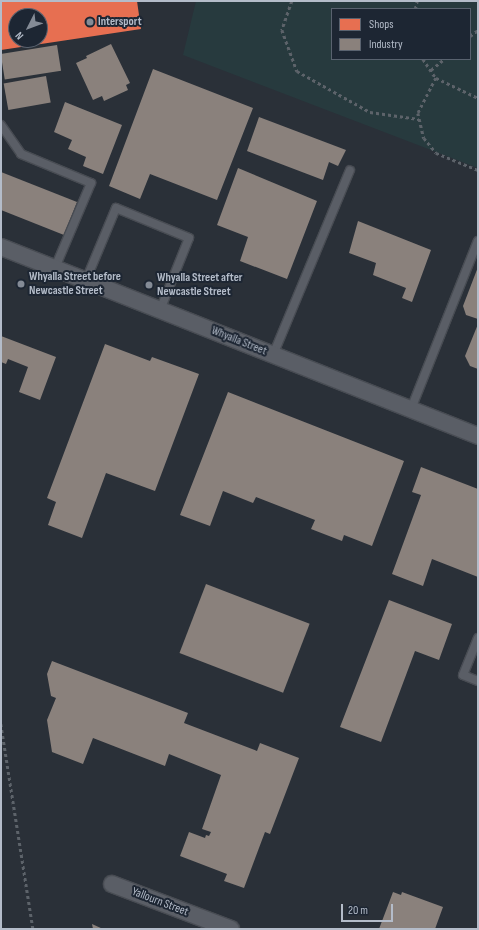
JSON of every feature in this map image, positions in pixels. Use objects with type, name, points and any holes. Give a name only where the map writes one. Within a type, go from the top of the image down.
[{"type":"street","name":"Whyalla Street","points":[[1,247],[478,436]]},
{"type":"street","name":"Yallourn Street","points":[[112,884],[231,929]]},
{"type":"lane","points":[[1,125],[21,154],[90,183],[55,268]]},
{"type":"lane","points":[[273,355],[350,170]]},
{"type":"lane","points":[[86,280],[116,208],[189,238],[160,310]]},
{"type":"lane","points":[[411,410],[478,241]]},
{"type":"lane","points":[[478,638],[463,675],[478,681]]},
{"type":"path","points":[[292,1],[282,30],[297,71],[370,112],[419,119]]},
{"type":"path","points":[[424,60],[436,78],[478,98]]},
{"type":"path","points":[[431,70],[443,60]]},
{"type":"path","points":[[436,78],[418,113],[424,138],[436,153],[478,170]]},
{"type":"path","points":[[1,724],[33,929]]},
{"type":"green space","points":[[196,1],[478,1],[478,168],[183,55]]},
{"type":"building: Shops","name":"Intersport","points":[[1,1],[137,1],[141,29],[48,43],[48,8],[8,8],[8,48],[14,48],[1,50]]},
{"type":"building: Industry","points":[[111,44],[130,83],[126,85],[128,90],[104,101],[102,96],[93,100],[76,63],[87,58],[86,56]]},
{"type":"building: Industry","points":[[57,45],[61,71],[5,80],[1,54],[38,48],[48,48],[48,46]]},
{"type":"building: Industry","points":[[153,69],[253,108],[217,200],[150,174],[140,199],[109,186]]},
{"type":"building: Industry","points":[[46,76],[51,103],[8,110],[4,83]]},
{"type":"building: Industry","points":[[65,102],[122,125],[103,174],[83,166],[86,157],[68,149],[72,140],[54,132]]},
{"type":"building: Industry","points":[[259,117],[346,150],[338,166],[329,162],[323,180],[247,151]]},
{"type":"building: Industry","points":[[238,168],[317,201],[287,279],[240,261],[248,237],[217,225]]},
{"type":"building: Industry","points":[[1,172],[77,202],[64,235],[1,210]]},
{"type":"building: Industry","points":[[358,221],[431,250],[412,302],[402,298],[406,288],[373,275],[376,263],[349,253]]},
{"type":"building: Industry","points":[[478,267],[478,319],[466,315],[463,306]]},
{"type":"building: Industry","points":[[478,324],[478,369],[470,366],[465,356]]},
{"type":"building: Industry","points":[[1,336],[56,357],[40,400],[19,392],[28,367],[8,359],[6,364],[1,362]]},
{"type":"building: Industry","points":[[105,344],[150,361],[152,357],[199,374],[155,491],[106,473],[82,538],[48,525],[56,502],[47,498]]},
{"type":"building: Industry","points":[[228,392],[404,461],[372,546],[344,535],[342,541],[311,529],[315,520],[256,497],[253,503],[223,491],[210,526],[180,515]]},
{"type":"building: Industry","points":[[421,467],[478,489],[478,577],[432,559],[423,586],[392,574],[421,495],[412,492]]},
{"type":"building: Industry","points":[[206,584],[310,624],[283,693],[179,653]]},
{"type":"building: Industry","points":[[389,600],[452,624],[439,660],[415,651],[381,742],[340,727]]},
{"type":"building: Industry","points":[[52,661],[188,713],[184,723],[257,751],[260,743],[299,758],[270,834],[265,832],[244,888],[224,881],[227,874],[180,856],[189,832],[205,838],[206,835],[209,836],[211,832],[202,829],[221,775],[169,754],[165,766],[93,738],[83,764],[52,752],[47,720],[56,698],[51,696],[47,674]]},
{"type":"building: Industry","points":[[393,892],[401,895],[402,892],[443,907],[435,929],[379,929]]},
{"type":"building: Industry","points":[[92,924],[103,929],[93,929]]},
{"type":"place","name":"Intersport","points":[[90,22]]},
{"type":"place","name":"Whyalla Street before Newcastle Street","points":[[21,284]]},
{"type":"place","name":"Whyalla Street after Newcastle Street","points":[[149,285]]}]
